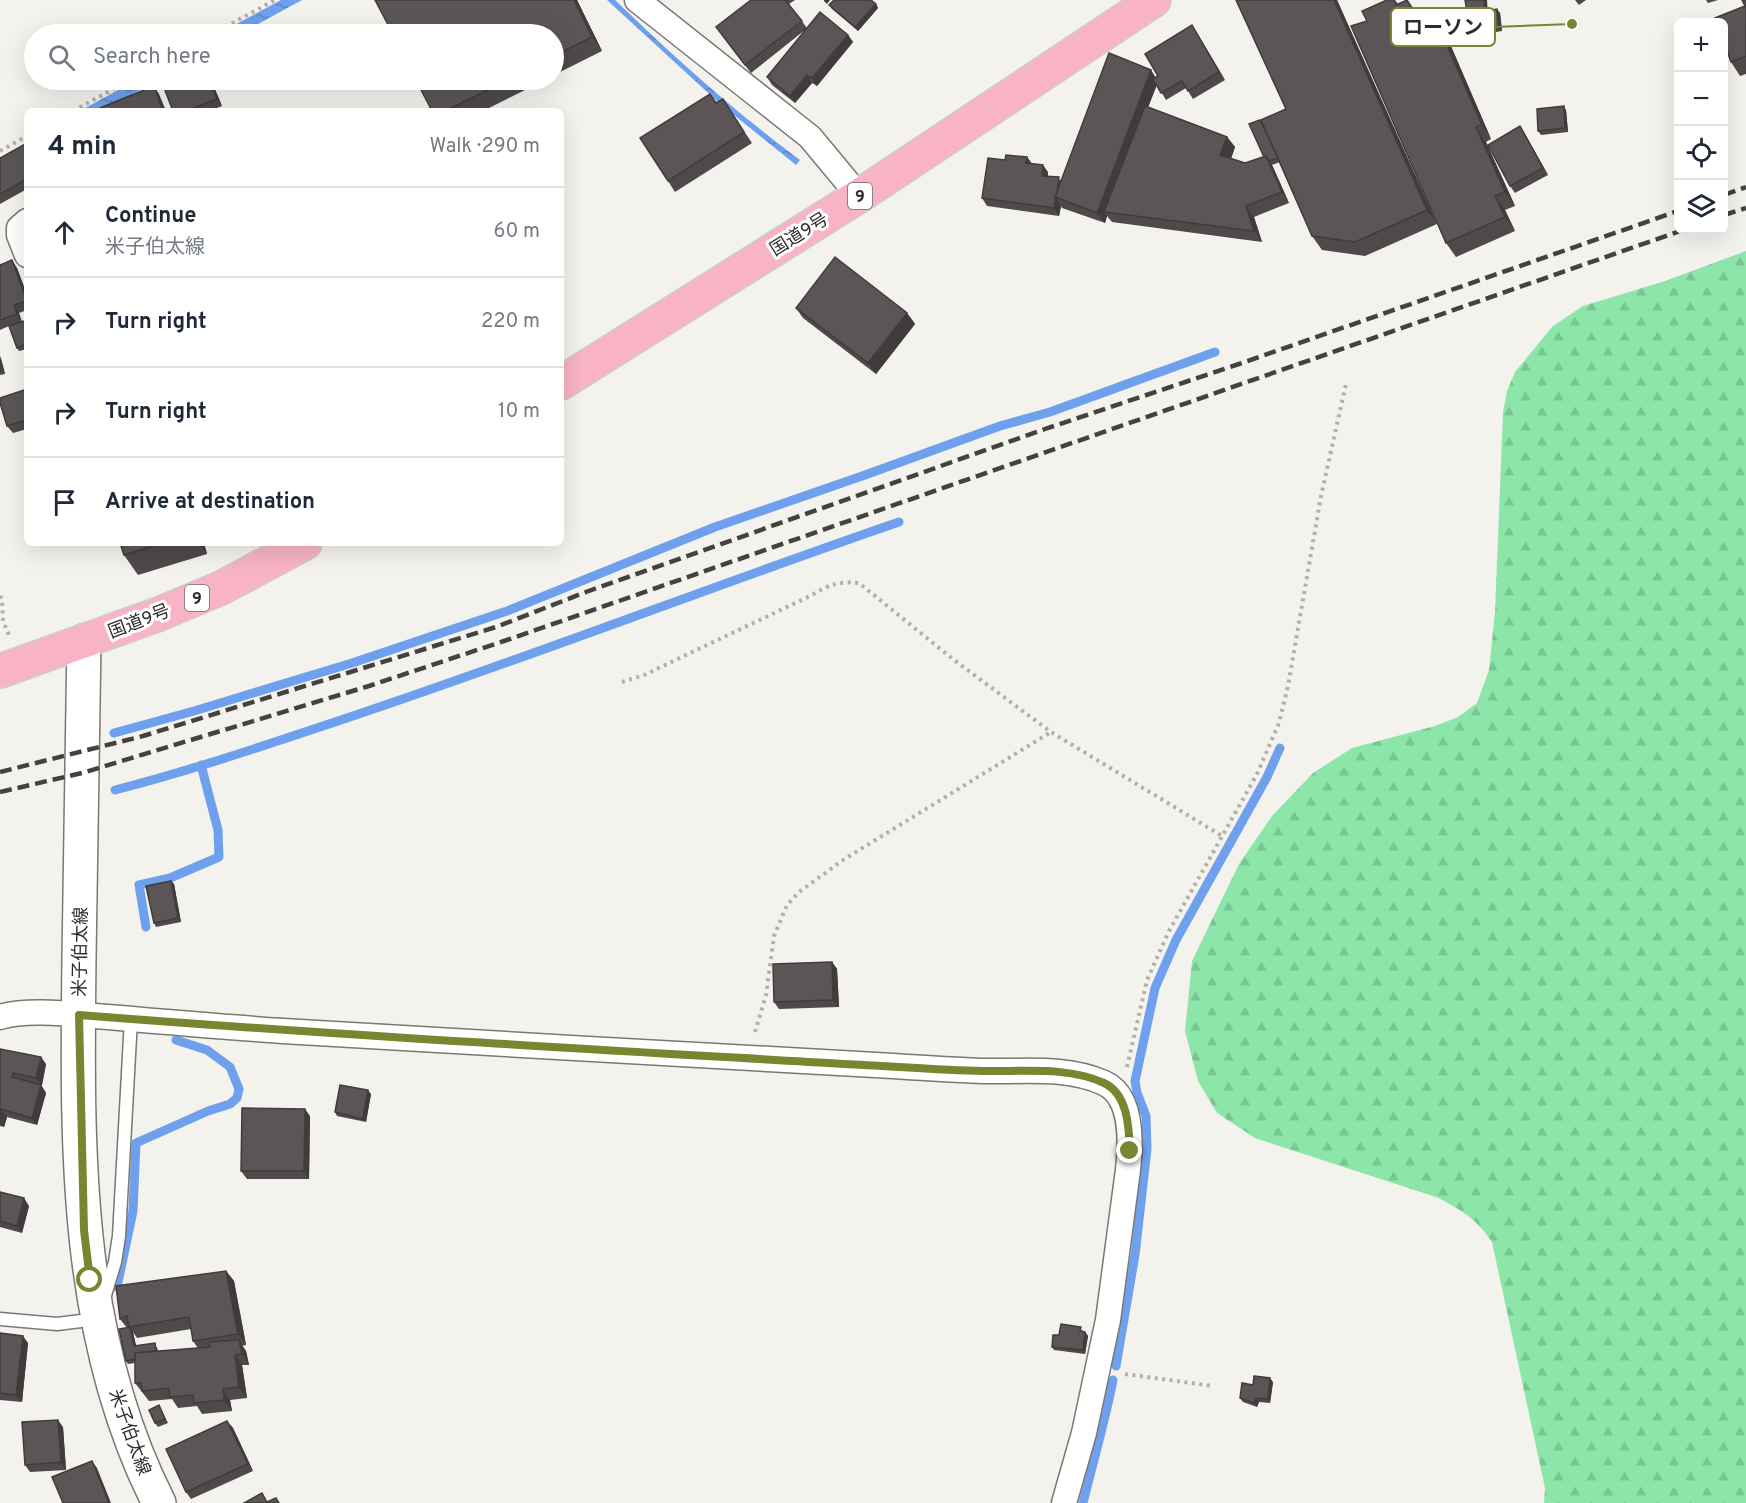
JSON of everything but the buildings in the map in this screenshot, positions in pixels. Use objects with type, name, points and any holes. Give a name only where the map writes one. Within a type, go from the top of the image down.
[{"type":"highway","name":"国道9号","points":[[564,381],[859,196],[1154,0]]},
{"type":"highway","name":"国道9号","points":[[8,668],[220,588],[270,552],[293,546]]},
{"type":"main road","name":"米子伯太線","points":[[84,641],[79,1015],[84,1230],[98,1319],[110,1376],[137,1455],[159,1503]]},
{"type":"street","points":[[637,0],[810,137],[859,196]]},
{"type":"street","points":[[24,223],[19,228],[19,236],[24,248]]},
{"type":"street","points":[[6,1015],[79,1015],[220,1027],[981,1071],[1062,1073],[1088,1077],[1107,1084],[1120,1097],[1127,1121],[1130,1151],[1108,1320],[1084,1433],[1064,1503]]},
{"type":"lane","points":[[0,1318],[57,1324],[98,1319],[115,1262],[119,1236],[131,1019]]},
{"type":"path","points":[[230,24],[274,0]]},
{"type":"path","points":[[79,108],[112,90]]},
{"type":"path","points":[[0,151],[24,138]]},
{"type":"path","points":[[1120,1097],[1147,980],[1170,931],[1257,774],[1279,723],[1288,686],[1321,496],[1346,384]]},
{"type":"path","points":[[622,682],[644,675],[810,596],[830,584],[843,581],[860,583],[954,660],[1051,732],[1222,836]]},
{"type":"path","points":[[0,596],[8,668]]},
{"type":"path","points":[[746,1058],[766,995],[774,936],[787,905],[799,892],[843,860],[1051,732]]},
{"type":"path","points":[[1098,1370],[1213,1386]]},
{"type":"green space","points":[[1746,251],[1746,1503],[1544,1503],[1545,1488],[1492,1242],[1475,1221],[1439,1198],[1255,1138],[1217,1113],[1198,1081],[1185,1031],[1192,961],[1239,864],[1272,816],[1313,773],[1352,748],[1435,726],[1458,717],[1477,703],[1489,670],[1495,612],[1503,412],[1507,391],[1515,372],[1553,326],[1583,306],[1665,281]]},
{"type":"water","points":[[281,0],[302,0],[258,24],[237,24]]},
{"type":"water","points":[[607,0],[615,0],[705,83],[800,160],[796,165],[718,102]]},
{"type":"water","points":[[118,90],[140,90],[107,108],[85,108]]},
{"type":"waterway","points":[[114,733],[352,663],[507,611],[715,527],[1000,426],[1050,412],[1215,352]]},
{"type":"waterway","points":[[115,790],[226,758],[406,698],[899,522]]},
{"type":"waterway","points":[[1116,1366],[1135,1255],[1147,1149],[1146,1116],[1135,1081],[1155,988],[1176,940],[1267,777],[1280,748]]},
{"type":"waterway","points":[[146,927],[139,885],[170,878],[219,857],[218,830],[201,765]]},
{"type":"waterway","points":[[117,1287],[133,1211],[136,1143],[208,1111],[230,1104],[237,1098],[239,1089],[230,1067],[207,1050],[176,1040]]},
{"type":"waterway","points":[[1083,1503],[1113,1380]]},
{"type":"railway","points":[[1728,194],[1746,187]]},
{"type":"railway","points":[[1728,214],[1746,208]]},
{"type":"railway","points":[[0,772],[143,736],[496,627],[586,592],[1045,429],[1674,212]]},
{"type":"railway","points":[[0,792],[82,773],[369,686],[507,640],[1674,233]]},
{"type":"place","name":"ローソン","points":[[1572,24]]},
{"type":"route","points":[[90,1280],[84,1230],[79,1015],[220,1027],[981,1071],[1062,1073],[1088,1077],[1107,1084],[1120,1097],[1127,1121],[1130,1151]]}]
